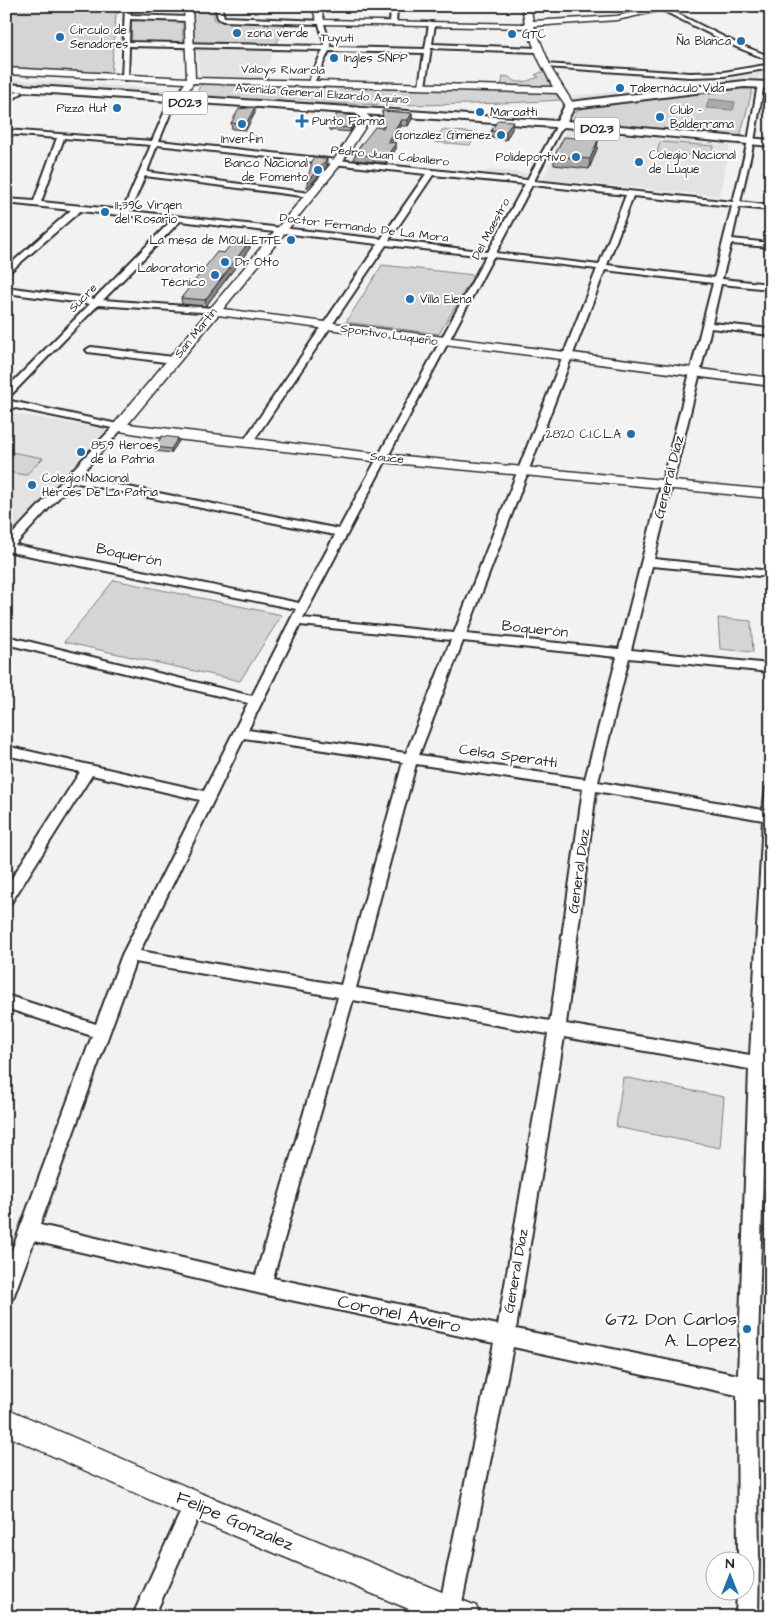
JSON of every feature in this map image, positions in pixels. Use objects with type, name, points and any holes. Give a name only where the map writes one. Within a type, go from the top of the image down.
[{"type":"main road","name":"D023","points":[[559,125],[570,105],[744,84],[766,85]]},
{"type":"main road","name":"Avenida General Elizardo Aquino","points":[[6,89],[360,112]]},
{"type":"main road","name":"Avenida General Elizardo Aquino","points":[[6,89],[20,92],[180,100],[559,125],[771,143]]},
{"type":"street","points":[[125,79],[128,6]]},
{"type":"street","points":[[126,212],[155,143],[192,80],[188,6]]},
{"type":"street","points":[[218,6],[221,18],[321,22],[529,25],[606,19],[677,6]]},
{"type":"street","points":[[311,83],[328,46],[316,6]]},
{"type":"street","points":[[393,23],[394,6],[441,6]]},
{"type":"street","points":[[526,6],[529,25],[538,50],[570,105]]},
{"type":"street","points":[[740,6],[771,10]]},
{"type":"street","points":[[664,9],[736,45],[771,59]]},
{"type":"street","points":[[128,17],[188,19]]},
{"type":"street","points":[[422,86],[432,24]]},
{"type":"street","name":"Tuyuti","points":[[126,44],[538,50]]},
{"type":"street","points":[[546,65],[690,75],[724,74],[771,66]]},
{"type":"street","name":"Valoys Rivarola","points":[[6,71],[125,79],[560,90]]},
{"type":"street","name":"General Díaz","points":[[454,1615],[505,1337],[557,1029],[590,785],[696,372],[766,85]]},
{"type":"street","points":[[6,102],[20,92]]},
{"type":"street","name":"San Martín","points":[[7,547],[119,427],[338,162],[366,118],[360,112]]},
{"type":"street","name":"Del Maestro","points":[[6,1292],[130,955],[304,605],[559,125]]},
{"type":"street","name":"Pedro Juan Caballero","points":[[6,132],[155,143],[771,208]]},
{"type":"street","points":[[37,204],[62,136]]},
{"type":"street","points":[[247,443],[431,172]]},
{"type":"street","points":[[142,173],[310,195]]},
{"type":"street","points":[[262,1285],[347,992],[411,758],[569,356],[630,193]]},
{"type":"street","name":"Doctor Fernando De La Mora","points":[[6,201],[126,212],[771,287]]},
{"type":"street","points":[[6,273],[79,207]]},
{"type":"street","name":"Sucre","points":[[6,395],[178,218]]},
{"type":"street","points":[[727,240],[771,245]]},
{"type":"street","name":"Sportivo Luqueño","points":[[6,290],[96,302],[213,312],[771,382]]},
{"type":"street","points":[[707,325],[771,332]]},
{"type":"street","points":[[91,350],[173,360]]},
{"type":"street","name":"Sauce","points":[[6,403],[119,427],[247,443],[382,458],[771,494]]},
{"type":"street","points":[[71,479],[342,533]]},
{"type":"street","name":"Boquerón","points":[[7,547],[304,605]]},
{"type":"street","points":[[647,562],[771,574]]},
{"type":"street","name":"Boquerón","points":[[296,621],[771,668]]},
{"type":"street","points":[[6,640],[256,701]]},
{"type":"street","name":"Celsa Speratti","points":[[240,734],[590,785],[770,816]]},
{"type":"street","points":[[6,750],[208,797]]},
{"type":"street","points":[[6,899],[89,769]]},
{"type":"street","points":[[747,1617],[750,1573],[747,1387],[764,1064],[771,791]]},
{"type":"street","points":[[130,955],[764,1064]]},
{"type":"street","points":[[6,1001],[102,1033]]},
{"type":"street","name":"Coronel Aveiro","points":[[29,1231],[262,1285],[771,1392]]},
{"type":"street","name":"Felipe Gonzalez","points":[[6,1421],[194,1505],[454,1615]]},
{"type":"street","points":[[142,1617],[194,1505]]},
{"type":"shaded area","name":"Círculo de Senadores","points":[[6,6],[125,6],[116,14],[111,75],[6,68]]},
{"type":"shaded area","name":"zona verde","points":[[193,6],[212,6],[215,21],[286,22],[276,45],[194,43]]},
{"type":"shaded area","points":[[131,19],[183,20],[183,43],[132,42]]},
{"type":"shaded area","points":[[197,48],[274,50],[262,80],[200,78]]},
{"type":"shaded area","points":[[771,70],[771,75],[737,82],[653,93],[479,103],[307,101],[6,83],[6,79],[308,98],[554,97],[648,89],[730,79]]},
{"type":"shaded area","points":[[541,72],[547,73],[557,88],[496,87],[502,83],[503,76],[523,82],[539,77],[535,75]]},
{"type":"shaded area","points":[[203,83],[555,93],[560,100],[425,105],[337,104],[204,98],[197,96],[198,89]]},
{"type":"shaded area","name":"Club - Balderrama","points":[[753,87],[740,137],[571,123],[577,110],[580,108]]},
{"type":"shaded area","points":[[709,99],[735,102],[733,110],[706,108]]},
{"type":"shaded area","points":[[442,130],[477,133],[470,145],[434,142]]},
{"type":"shaded area","name":"Colegio Nacional de Luque","points":[[566,130],[730,145],[719,196],[543,179]]},
{"type":"shaded area","points":[[660,142],[714,146],[712,157],[657,153]]},
{"type":"shaded area","points":[[487,170],[528,173],[523,179],[484,175]]},
{"type":"shaded area","name":"Villa Elena","points":[[382,265],[474,275],[439,334],[346,322]]},
{"type":"shaded area","name":"Colegio Nacional Héroes De La Patria","points":[[6,412],[109,430],[6,539]]},
{"type":"shaded area","points":[[6,451],[43,458],[26,475],[6,472]]},
{"type":"shaded area","points":[[114,580],[282,615],[240,681],[64,642]]},
{"type":"shaded area","points":[[718,618],[751,621],[753,652],[720,649]]},
{"type":"shaded area","points":[[623,1077],[724,1097],[720,1148],[616,1127]]},
{"type":"building","points":[[255,107],[246,124],[231,123],[239,109]]},
{"type":"building","points":[[382,111],[412,113],[408,120],[401,120],[388,142],[396,143],[386,157],[354,154],[375,127],[384,128]]},
{"type":"building","points":[[337,114],[357,116],[350,128],[329,126]]},
{"type":"building","points":[[498,120],[513,121],[506,132],[491,131]]},
{"type":"building","points":[[564,137],[598,140],[590,159],[554,156]]},
{"type":"building","points":[[313,158],[327,159],[307,181]]},
{"type":"building","points":[[234,240],[249,242],[205,300],[181,298],[217,252],[224,253]]},
{"type":"building","points":[[162,436],[178,438],[171,449],[155,447]]},
{"type":"place","name":"zona verde","points":[[237,33]]},
{"type":"place","name":"GTC","points":[[512,34]]},
{"type":"place","name":"Círculo de Senadores","points":[[60,37]]},
{"type":"place","name":"Ña Blanca","points":[[741,41]]},
{"type":"place","name":"Ingles SNPP","points":[[334,58]]},
{"type":"place","name":"Tabernáculo Vida","points":[[620,88]]},
{"type":"place","name":"Pizza Hut","points":[[117,108]]},
{"type":"place","name":"Maroatti","points":[[480,112]]},
{"type":"place","name":"Club - Balderrama","points":[[660,117]]},
{"type":"place","name":"Punto Farma","points":[[302,121]]},
{"type":"place","name":"Inverfin","points":[[242,124]]},
{"type":"place","name":"Gonzalez Gimenez","points":[[501,135]]},
{"type":"place","name":"Polideportivo","points":[[576,157]]},
{"type":"place","name":"Colegio Nacional de Luque","points":[[639,162]]},
{"type":"place","name":"Banco Nacional de Fomento","points":[[318,170]]},
{"type":"place","name":"11-396 Virgen del Rosario","points":[[105,212]]},
{"type":"place","name":"La mesa de MOULETTE","points":[[291,240]]},
{"type":"place","name":"Dr Otto","points":[[225,262]]},
{"type":"place","name":"Laboratorio Técnico","points":[[215,275]]},
{"type":"place","name":"Villa Elena","points":[[410,299]]},
{"type":"place","name":"2820 C.I.C.L.A","points":[[631,434]]},
{"type":"place","name":"859 Heroes de la Patria","points":[[81,452]]},
{"type":"place","name":"Colegio Nacional Héroes De La Patria","points":[[32,485]]},
{"type":"place","name":"672 Don Carlos A. Lopez","points":[[747,1329]]}]
